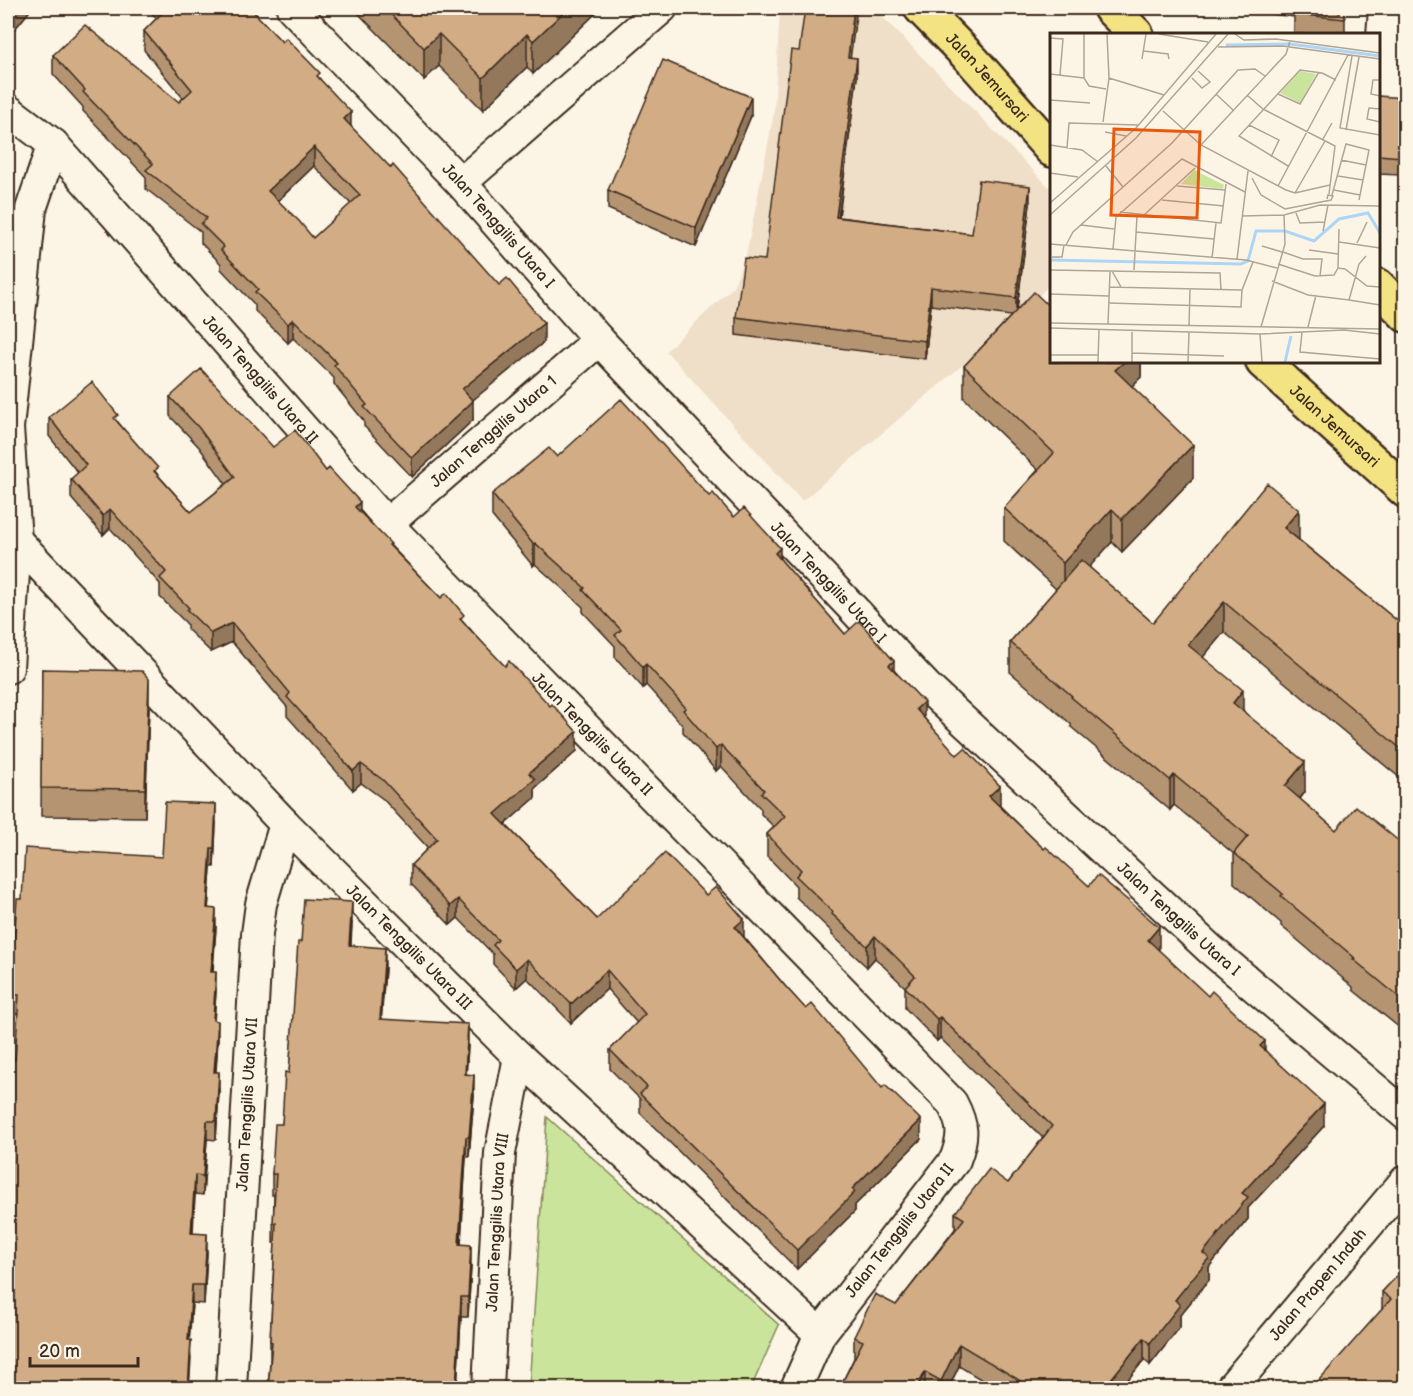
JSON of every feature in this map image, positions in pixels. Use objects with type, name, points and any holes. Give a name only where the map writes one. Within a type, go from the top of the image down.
[{"type":"main road","name":"Jalan Jemursari","points":[[921,8],[973,61],[1050,148]]},
{"type":"main road","points":[[1110,8],[1136,33]]},
{"type":"main road","points":[[1380,288],[1406,315]]},
{"type":"main road","name":"Jalan Jemursari","points":[[1264,363],[1406,491]]},
{"type":"street","name":"Jalan Tenggilis Utara I","points":[[292,8],[461,183],[599,340],[927,687],[1211,950],[1406,1115]]},
{"type":"street","points":[[461,183],[662,8]]},
{"type":"street","points":[[1350,33],[1352,8]]},
{"type":"street","name":"Jalan Tenggilis Utara II","points":[[8,110],[53,144],[387,524],[952,1103],[961,1119],[963,1134],[955,1160],[820,1334],[796,1389]]},
{"type":"street","points":[[8,668],[16,540],[8,428],[31,209],[53,144]]},
{"type":"street","name":"Jalan Tenggilis Utara 1","points":[[387,524],[599,340]]},
{"type":"street","name":"Jalan Tenggilis Utara III","points":[[16,540],[285,824],[519,1057],[820,1334]]},
{"type":"street","name":"Jalan Tenggilis Utara VII","points":[[231,1389],[257,934],[261,904],[285,824]]},
{"type":"street","name":"Jalan Tenggilis Utara VIII","points":[[488,1389],[500,1153],[519,1057]]},
{"type":"street","name":"Jalan Prapen Indah","points":[[1231,1389],[1406,1180]]},
{"type":"shaded area","points":[[780,8],[874,8],[1050,188],[1050,284],[1016,320],[802,501],[666,351],[733,287],[747,251],[774,113]]},
{"type":"green space","points":[[547,1117],[779,1325],[751,1388],[529,1388]]},
{"type":"building","points":[[8,8],[17,8],[10,16]]},
{"type":"building","points":[[167,8],[250,8],[282,42],[286,38],[320,73],[317,76],[351,112],[344,119],[391,168],[393,165],[499,285],[507,278],[544,323],[462,389],[473,401],[412,458],[364,407],[367,405],[334,365],[337,363],[293,319],[288,324],[255,292],[258,289],[221,250],[224,247],[201,224],[207,218],[146,170],[153,164],[83,92],[85,90],[53,55],[85,25],[179,102],[192,90],[144,31]],"holes":[[[314,147],[360,195],[313,238],[268,191]]]},
{"type":"building","points":[[385,8],[568,8],[533,41],[527,34],[483,78],[439,34],[424,48]]},
{"type":"building","points":[[805,8],[854,8],[848,57],[857,58],[836,217],[972,234],[979,180],[1030,186],[1016,298],[931,287],[925,341],[736,317],[744,258],[765,260],[791,50],[799,51]]},
{"type":"building","points":[[1294,8],[1335,8],[1345,16],[1345,19],[1294,14]]},
{"type":"building","points":[[663,60],[751,97],[696,228],[608,190]]},
{"type":"building","points":[[1380,96],[1405,98],[1402,157],[1380,155]]},
{"type":"building","points":[[1406,196],[1406,213],[1403,213]]},
{"type":"building","points":[[1034,292],[1050,307],[1050,363],[1123,363],[1115,370],[1193,445],[1122,519],[1112,509],[1063,563],[1004,508],[1054,453],[964,366]]},
{"type":"building","points":[[201,369],[273,447],[295,430],[326,471],[329,468],[360,502],[355,507],[391,544],[389,545],[441,598],[446,593],[464,615],[460,619],[505,666],[509,661],[577,732],[529,773],[535,779],[495,814],[597,919],[665,853],[706,895],[716,887],[744,919],[735,927],[785,986],[806,1009],[812,1004],[882,1088],[885,1085],[921,1120],[852,1189],[855,1192],[797,1250],[640,1094],[647,1087],[610,1050],[645,1014],[607,970],[571,1004],[527,959],[516,969],[493,945],[498,940],[458,899],[450,906],[411,865],[437,839],[383,780],[361,764],[353,771],[287,697],[290,693],[232,623],[211,633],[187,610],[189,608],[160,578],[166,572],[110,509],[103,516],[71,479],[86,465],[49,417],[92,382],[118,415],[114,418],[158,468],[154,471],[191,512],[235,477],[199,428],[170,397]]},
{"type":"building","points":[[621,399],[709,496],[713,493],[734,517],[744,508],[780,548],[775,553],[845,634],[859,621],[894,661],[889,665],[924,702],[916,709],[957,755],[965,748],[1000,786],[989,796],[1044,849],[1046,847],[1089,886],[1098,875],[1159,927],[1148,940],[1208,996],[1212,991],[1265,1041],[1260,1046],[1324,1104],[1242,1193],[1248,1197],[1203,1253],[1209,1258],[1175,1300],[1180,1305],[1150,1343],[1144,1338],[1103,1389],[1028,1389],[1029,1386],[959,1344],[941,1381],[925,1372],[916,1389],[839,1389],[863,1341],[854,1337],[875,1294],[896,1305],[964,1219],[955,1213],[989,1169],[1008,1183],[1052,1126],[940,1017],[937,1019],[905,987],[915,976],[875,936],[867,946],[796,876],[801,870],[767,834],[785,816],[761,793],[764,790],[721,745],[716,749],[683,710],[686,708],[646,664],[643,667],[615,635],[621,630],[583,590],[585,588],[535,543],[533,544],[492,494],[549,448],[557,457]]},
{"type":"building","points":[[1267,483],[1299,510],[1284,528],[1406,628],[1406,753],[1224,602],[1188,645],[1243,690],[1233,703],[1305,762],[1285,786],[1336,830],[1356,806],[1406,847],[1406,1003],[1234,853],[1248,836],[1174,775],[1170,780],[1071,697],[1010,642],[1081,560],[1153,623]]},
{"type":"building","points":[[42,669],[142,671],[149,679],[145,789],[41,788]]},
{"type":"building","points":[[165,802],[216,804],[214,848],[211,848],[207,908],[216,909],[211,972],[216,972],[213,1020],[218,1021],[214,1072],[219,1072],[216,1121],[207,1121],[203,1176],[195,1175],[191,1233],[207,1234],[204,1285],[192,1285],[188,1340],[191,1340],[188,1389],[8,1389],[10,1325],[8,1325],[8,1265],[11,1217],[8,1217],[8,1115],[10,1115],[19,995],[8,995],[17,899],[22,899],[25,848],[162,857]]},
{"type":"building","points":[[304,899],[352,902],[349,945],[385,948],[380,1019],[468,1024],[465,1074],[474,1075],[469,1137],[466,1137],[459,1244],[471,1245],[468,1297],[461,1297],[456,1389],[268,1389],[276,1223],[273,1223],[276,1174],[272,1174],[275,1124],[282,1124],[285,1072],[289,1073],[298,942],[301,942]]},
{"type":"building","points":[[1406,1266],[1406,1382],[1401,1387],[1402,1389],[1311,1389],[1391,1299],[1382,1292]]}]
